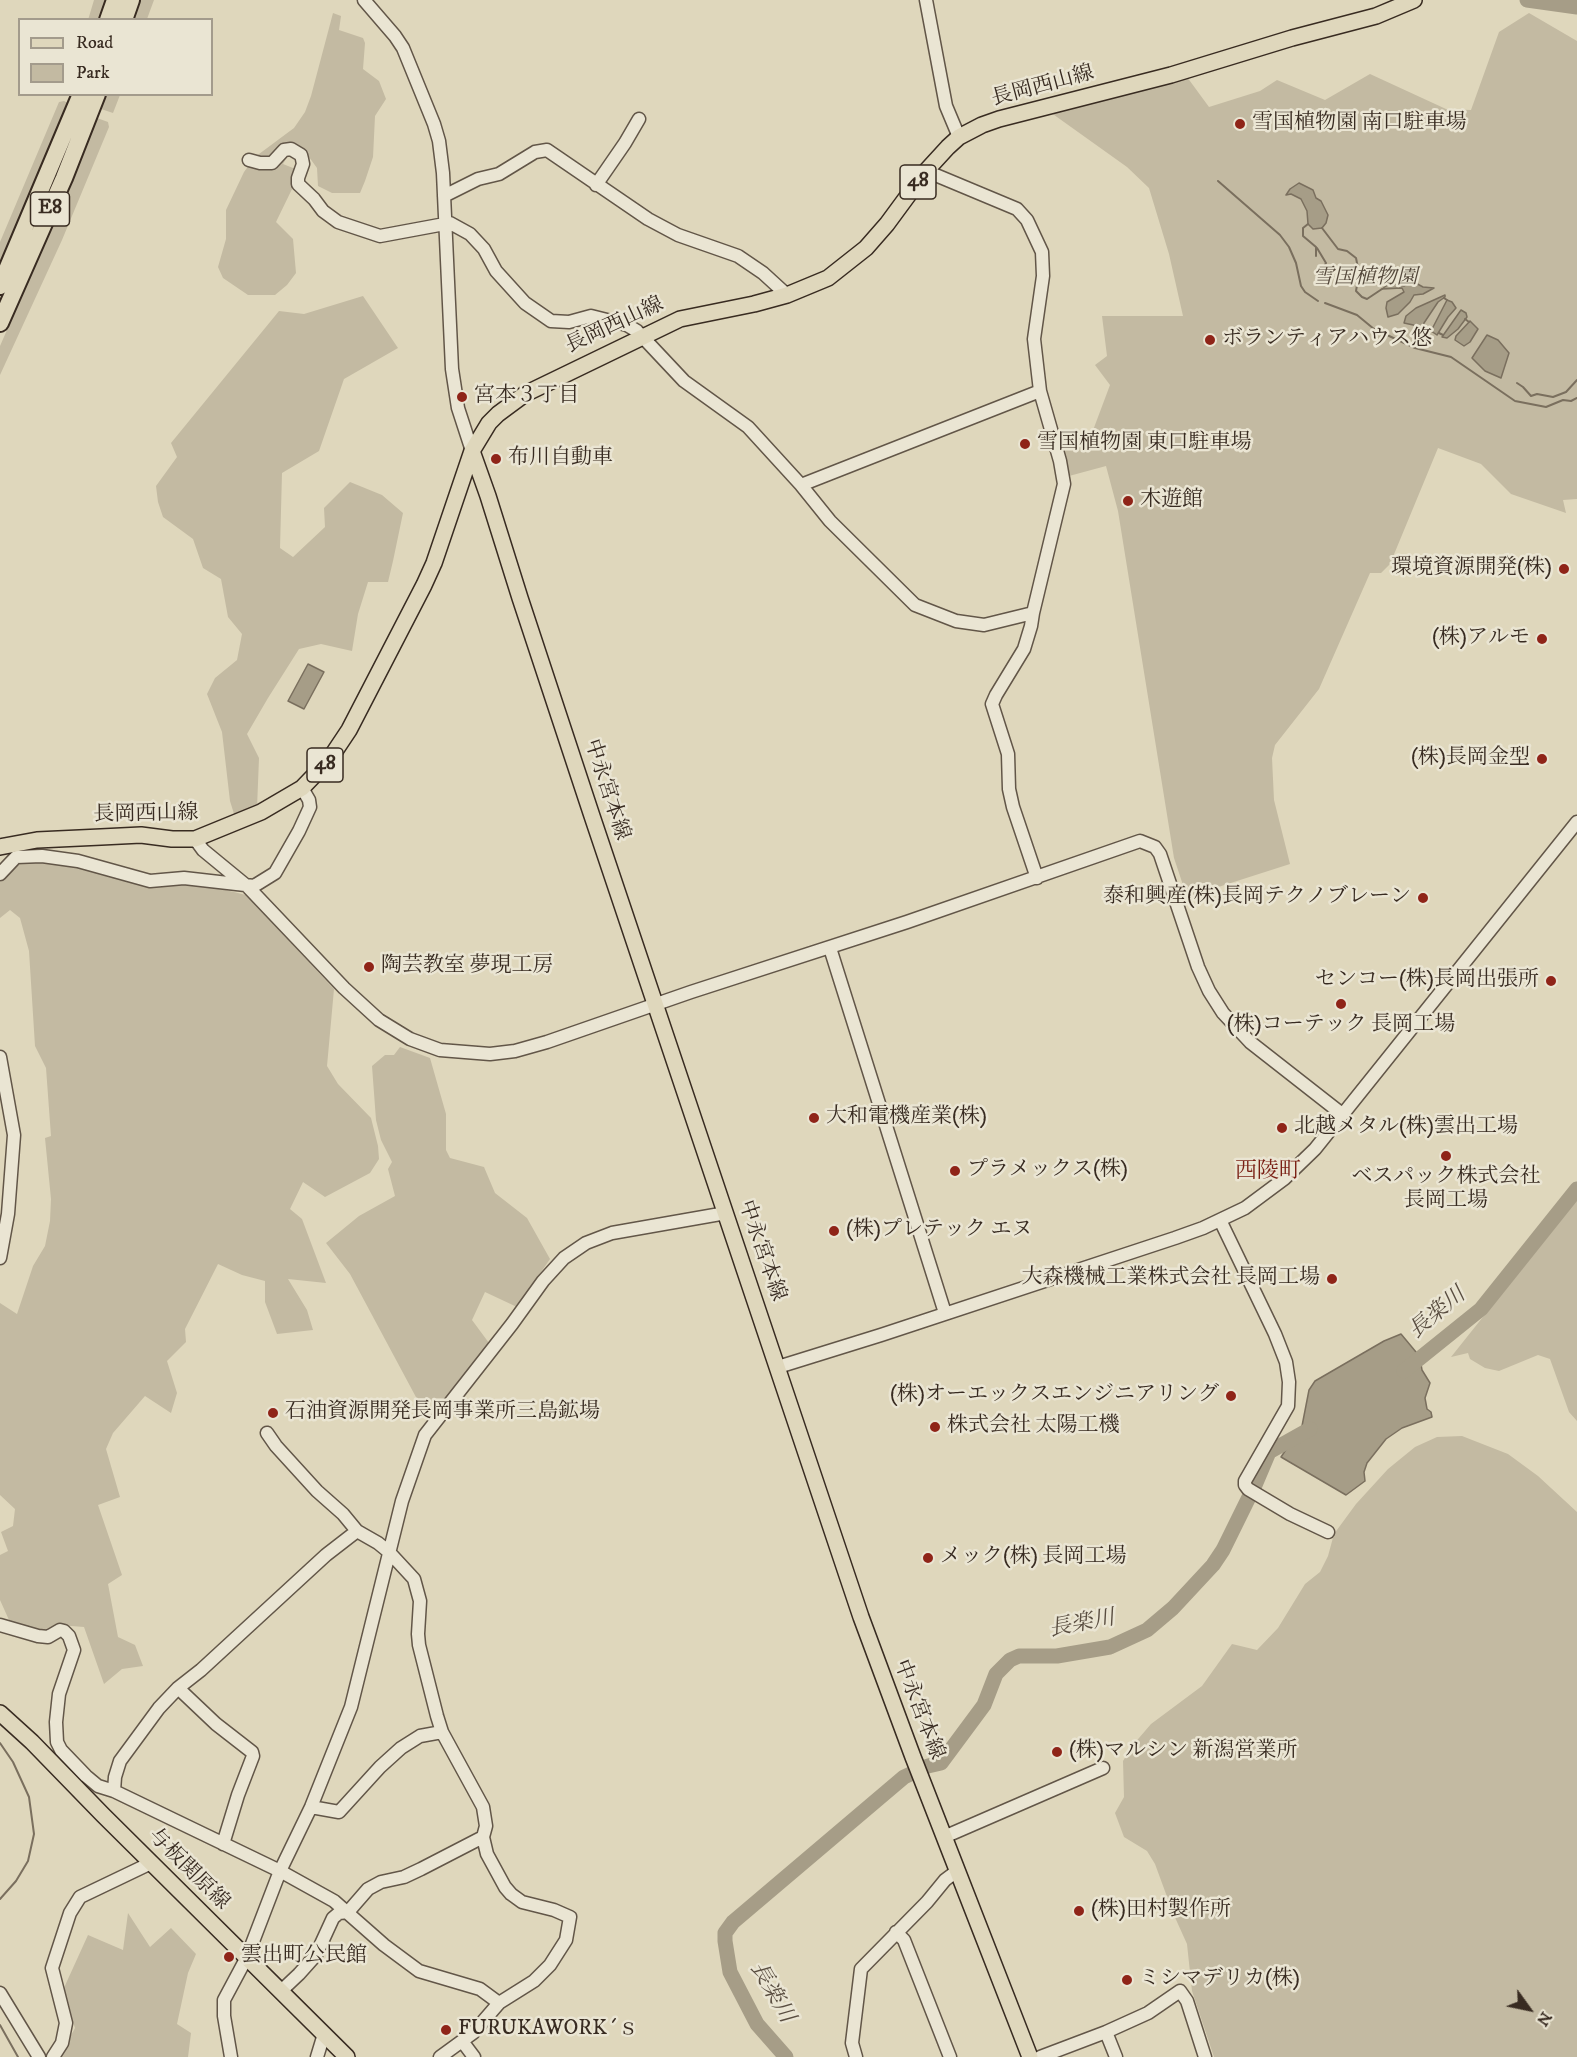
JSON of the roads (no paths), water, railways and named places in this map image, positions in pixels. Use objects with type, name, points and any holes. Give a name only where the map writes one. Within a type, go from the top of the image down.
[{"type":"highway","points":[[109,18],[115,0]]},
{"type":"highway","points":[[125,18],[131,0]]},
{"type":"highway","name":"E8","points":[[0,286],[80,96]]},
{"type":"highway","name":"E8","points":[[0,323],[64,178],[96,96]]},
{"type":"main road","name":"長岡西山線","points":[[0,848],[37,840],[141,835],[195,839],[261,812],[302,788],[329,760],[349,730],[434,563],[472,451],[489,423],[512,403],[543,385],[680,319],[787,295],[828,278],[866,248],[887,224],[926,171],[959,137],[999,119],[1171,75],[1292,38],[1376,16],[1414,0]]},
{"type":"main road","name":"中永宮本線","points":[[472,451],[861,1617],[1030,2057]]},
{"type":"main road","name":"与板関原線","points":[[0,1713],[32,1742],[347,2057]]},
{"type":"street","points":[[364,0],[394,36],[412,67],[439,141],[444,196],[452,369],[458,408],[472,451]]},
{"type":"street","points":[[926,0],[946,106],[959,137]]},
{"type":"street","points":[[596,185],[639,119]]},
{"type":"street","points":[[249,160],[272,163],[284,150],[291,149],[300,155],[303,164],[298,184],[323,211],[343,224],[380,237],[445,223],[456,225],[470,234],[484,249],[496,271],[525,303],[551,321],[568,322],[591,316],[603,317],[627,325],[643,337],[684,381],[748,427],[801,485],[830,521],[915,605],[956,621],[984,626],[1033,613]]},
{"type":"street","points":[[444,196],[478,179],[499,174],[540,151],[547,150],[634,210],[678,235],[738,256],[763,273],[787,295]]},
{"type":"street","points":[[926,171],[1017,209],[1027,220],[1042,252],[1043,276],[1034,339],[1041,391],[1064,484],[1024,649],[996,695],[993,704],[1008,754],[1012,807],[1037,878]]},
{"type":"street","points":[[801,485],[1041,391]]},
{"type":"street","points":[[0,874],[16,857],[60,857],[150,881],[184,878],[254,886],[275,873],[294,842],[310,807],[302,788]]},
{"type":"street","points":[[778,1367],[1175,1238],[1245,1208],[1284,1179],[1309,1154],[1577,822]]},
{"type":"street","points":[[195,839],[203,850],[248,887],[369,1011],[410,1039],[452,1053],[501,1053],[547,1042],[1037,878],[1140,841],[1155,847],[1160,854],[1198,967],[1223,1013],[1250,1042],[1342,1114]]},
{"type":"street","points":[[830,948],[945,1313]]},
{"type":"street","points":[[0,1057],[14,1135],[14,1151],[8,1214],[0,1257]]},
{"type":"street","points":[[231,2057],[224,2016],[224,2000],[247,1958],[280,1871],[311,1807],[351,1707],[402,1501],[425,1435],[557,1264],[586,1243],[605,1235],[726,1213]]},
{"type":"street","points":[[1220,1220],[1275,1334],[1286,1362],[1289,1382],[1288,1406],[1245,1481],[1245,1485],[1248,1490],[1290,1514],[1328,1532]]},
{"type":"street","points":[[267,1433],[317,1491],[343,1514],[357,1531],[378,1543],[409,1572],[418,1591],[419,1645],[442,1732],[483,1807],[486,1826],[483,1837],[487,1854],[511,1894],[522,1902],[554,1910],[570,1917],[566,1940],[550,1965],[534,1981],[499,2003],[472,2033],[440,2057]]},
{"type":"street","points":[[114,1791],[115,1777],[125,1754],[159,1708],[178,1688],[201,1670],[326,1555],[357,1531]]},
{"type":"street","points":[[0,1625],[38,1636],[48,1637],[60,1630],[69,1636],[74,1650],[59,1694],[56,1722],[57,1742],[61,1750],[98,1786],[114,1791],[280,1871],[334,1901],[419,1971],[480,1989],[499,2003]]},
{"type":"street","points":[[178,1688],[216,1724],[252,1752],[253,1756],[223,1844]]},
{"type":"street","points":[[311,1807],[339,1812],[380,1767],[401,1748],[420,1736],[442,1732]]},
{"type":"street","points":[[944,1837],[1103,1768]]},
{"type":"street","points":[[281,1991],[316,1955],[333,1918],[339,1913],[348,1912],[374,1885],[404,1877],[483,1837]]},
{"type":"street","points":[[53,2057],[62,2043],[66,2024],[54,1981],[53,1961],[70,1912],[80,1897],[152,1863]]},
{"type":"street","points":[[856,2057],[852,2043],[861,1969],[945,1880],[957,1871]]},
{"type":"street","points":[[896,1932],[904,1940],[950,2057]]},
{"type":"street","points":[[1040,2057],[1106,2032],[1155,2009],[1180,1991],[1187,2001],[1205,2057]]},
{"type":"street","points":[[0,1993],[39,2057]]},
{"type":"street","points":[[1106,2032],[1116,2057]]},
{"type":"street","points":[[317,2057],[324,2034]]},
{"type":"street","points":[[462,2041],[474,2057]]},
{"type":"waterway","points":[[1527,0],[1577,7]]},
{"type":"waterway","points":[[1218,181],[1280,235],[1289,247],[1296,263],[1301,286],[1305,292],[1318,301]]},
{"type":"waterway","points":[[1308,224],[1303,228],[1303,236],[1316,247],[1316,256]]},
{"type":"waterway","points":[[1322,228],[1338,249],[1347,251],[1356,258],[1359,273],[1356,291],[1367,299],[1382,289]]},
{"type":"waterway","points":[[1317,248],[1326,263],[1320,273]]},
{"type":"waterway","points":[[1325,303],[1357,315],[1374,329],[1415,348],[1451,357],[1515,401],[1546,407],[1563,400],[1571,401],[1577,398]]},
{"type":"waterway","points":[[1465,319],[1469,322]]},
{"type":"waterway","points":[[1439,333],[1443,335]]},
{"type":"waterway","points":[[1517,383],[1531,396],[1537,394],[1553,397],[1566,392],[1577,380]]},
{"type":"waterway","name":"長楽川","points":[[1404,1371],[1481,1309],[1577,1189]]},
{"type":"waterway","name":"長楽川","points":[[786,2057],[757,2024],[730,1972],[725,1933],[733,1922],[904,1777],[941,1763],[984,1705],[996,1674],[1010,1660],[1019,1656],[1057,1656],[1110,1647],[1147,1630],[1173,1608],[1213,1565],[1223,1550],[1269,1452],[1310,1429]]},
{"type":"waterway","points":[[0,1743],[13,1762],[29,1797],[34,1834],[28,1861],[16,1881],[0,1899]]},
{"type":"waterway","points":[[0,2025],[18,2057]]},
{"type":"place","name":"雪国植物園 南口駐車場","points":[[1240,124]]},
{"type":"place","name":"ボランティアハウス悠","points":[[1210,340]]},
{"type":"place","name":"宮本３丁目","points":[[462,397]]},
{"type":"place","name":"雪国植物園 東口駐車場","points":[[1025,444]]},
{"type":"place","name":"布川自動車","points":[[496,459]]},
{"type":"place","name":"木遊館","points":[[1128,501]]},
{"type":"place","name":"環境資源開発(株)","points":[[1564,569]]},
{"type":"place","name":"(株)アルモ","points":[[1542,639]]},
{"type":"place","name":"(株)長岡金型","points":[[1542,759]]},
{"type":"place","name":"泰和興産(株)長岡テクノブレーン","points":[[1423,898]]},
{"type":"place","name":"陶芸教室 夢現工房","points":[[369,967]]},
{"type":"place","name":"センコー(株)長岡出張所","points":[[1551,981]]},
{"type":"place","name":"(株)コーテック 長岡工場","points":[[1341,1004]]},
{"type":"place","name":"大和電機産業(株)","points":[[814,1118]]},
{"type":"place","name":"北越メタル(株)雲出工場","points":[[1282,1128]]},
{"type":"place","name":"ベスパック株式会社 長岡工場","points":[[1446,1156]]},
{"type":"place","name":"プラメックス(株)","points":[[955,1171]]},
{"type":"place","name":"(株)プレテック エヌ","points":[[834,1231]]},
{"type":"place","name":"大森機械工業株式会社 長岡工場","points":[[1332,1279]]},
{"type":"place","name":"(株)オーエックスエンジニアリング","points":[[1231,1396]]},
{"type":"place","name":"石油資源開発長岡事業所三島鉱場","points":[[273,1413]]},
{"type":"place","name":"株式会社 太陽工機","points":[[935,1427]]},
{"type":"place","name":"メック(株) 長岡工場","points":[[928,1558]]},
{"type":"place","name":"(株)マルシン 新潟営業所","points":[[1057,1752]]},
{"type":"place","name":"(株)田村製作所","points":[[1079,1911]]},
{"type":"place","name":"雲出町公民館","points":[[229,1957]]},
{"type":"place","name":"ミシマデリカ(株)","points":[[1127,1980]]},
{"type":"place","name":"FURUKAWORK´ｓ","points":[[446,2030]]},
{"type":"district","name":"西陵町","points":[[1268,1172]]},
{"type":"park label","name":"雪国植物園","points":[[1365,279]]}]
